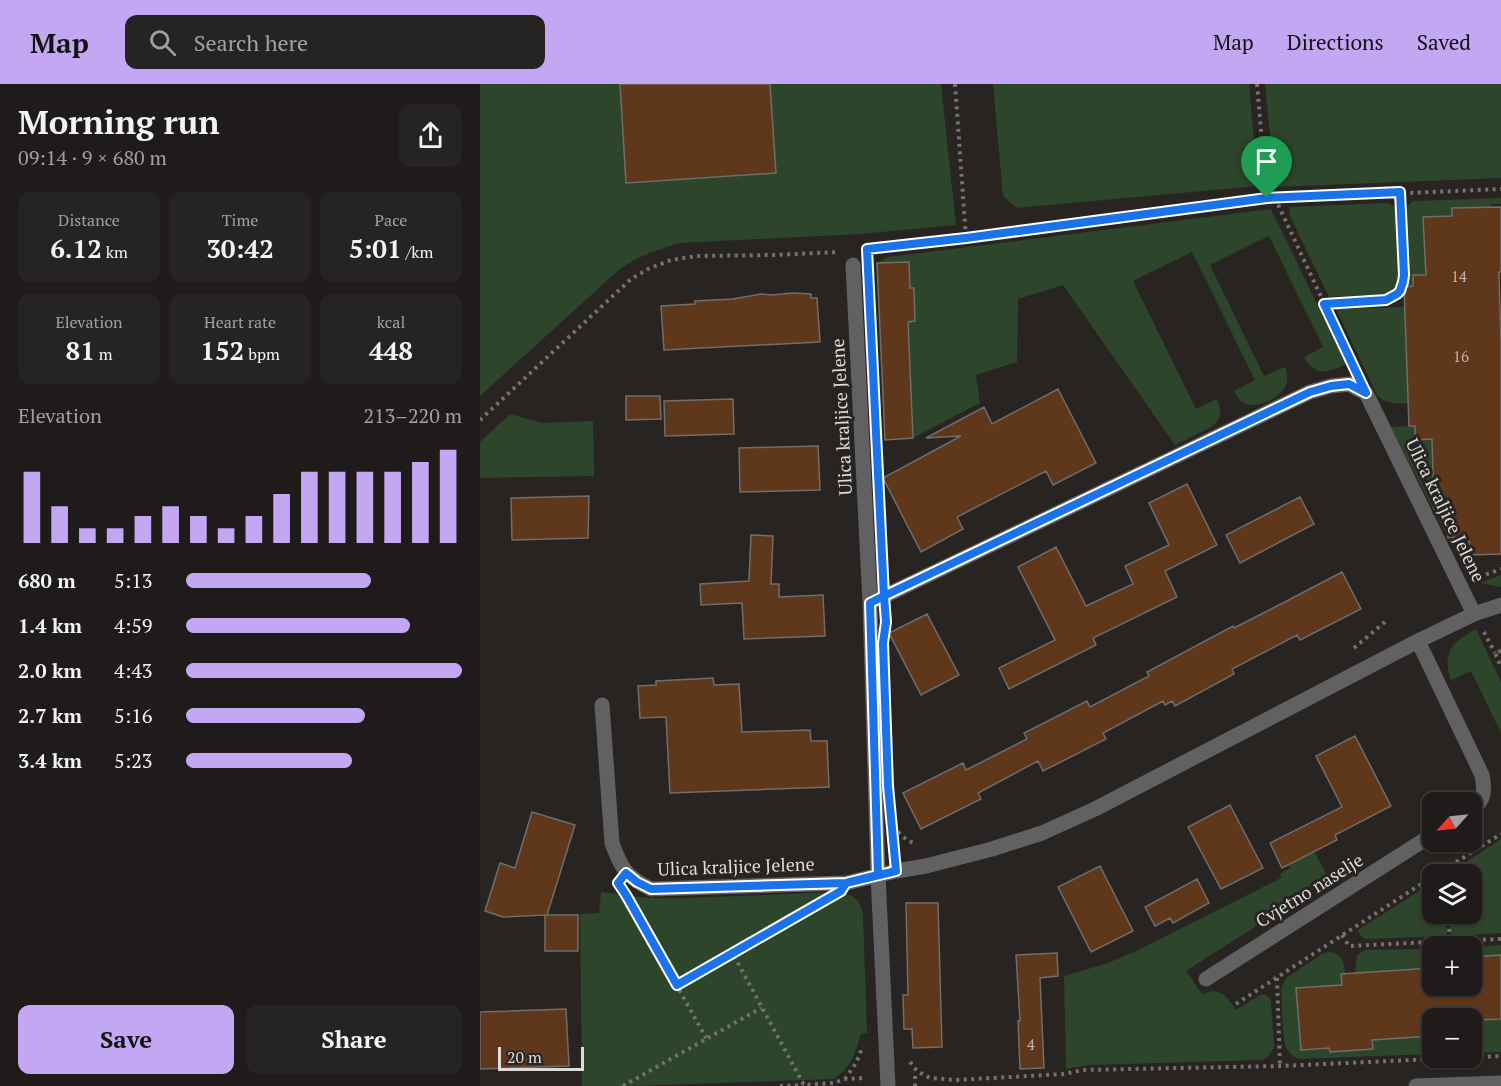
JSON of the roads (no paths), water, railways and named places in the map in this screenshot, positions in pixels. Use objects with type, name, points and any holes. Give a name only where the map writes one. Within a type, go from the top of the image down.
[{"type":"street","name":"Ulica kraljice Jelene","points":[[853,265],[870,603],[878,875],[888,1082]]},
{"type":"street","name":"Ulica kraljice Jelene","points":[[602,705],[612,843],[622,867],[637,882],[651,889],[846,883],[926,866],[1042,833],[1474,614],[1366,393],[1349,384],[1310,392],[870,603]]},
{"type":"street","points":[[1474,614],[1501,605]]},
{"type":"street","points":[[1418,641],[1482,775],[1484,788],[1482,800]]},
{"type":"street","name":"Cvjetno naselje","points":[[1206,979],[1422,840]]},
{"type":"street","points":[[1416,1086],[1501,1083]]}]
